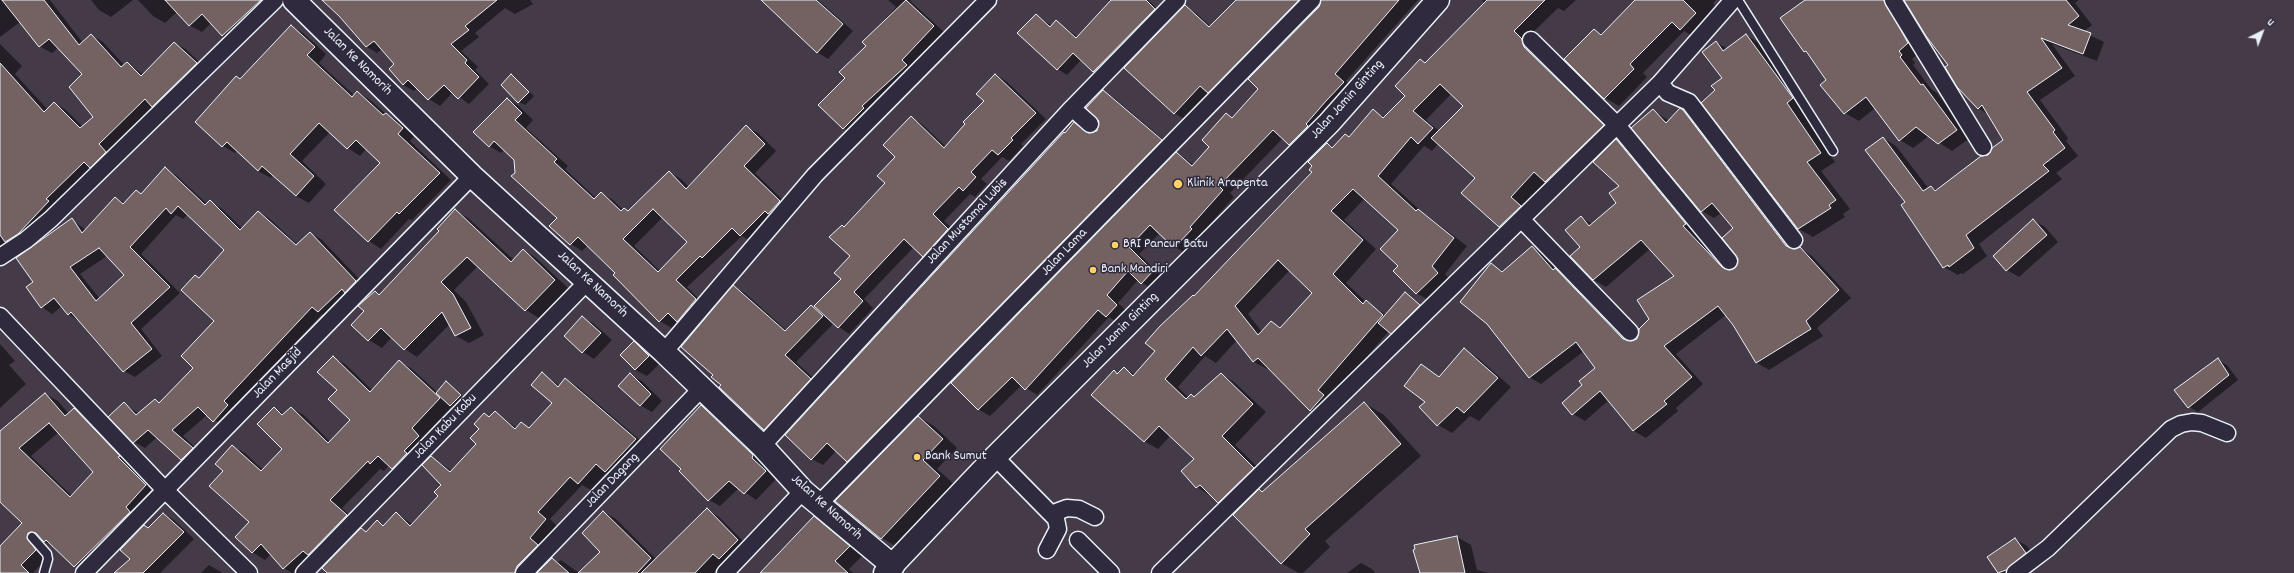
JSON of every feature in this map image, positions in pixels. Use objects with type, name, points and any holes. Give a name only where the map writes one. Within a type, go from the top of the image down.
[{"type":"main road","name":"Jalan Ke Namorih","points":[[294,0],[472,176],[664,352],[762,446],[811,498],[889,569]]},
{"type":"main road","name":"Jalan Jamin Ginting","points":[[889,569],[995,457],[1329,123],[1438,0]]},
{"type":"street","points":[[0,256],[26,240],[56,214],[275,0]]},
{"type":"street","points":[[664,352],[815,175],[988,0]]},
{"type":"street","name":"Jalan Mustamal Lubis","points":[[762,446],[1072,108],[1177,0]]},
{"type":"street","name":"Jalan Lama","points":[[724,573],[811,498],[1312,0]]},
{"type":"street","points":[[1160,573],[1522,220],[1660,83],[1733,0]]},
{"type":"street","points":[[1893,0],[1983,147]]},
{"type":"street","points":[[1531,40],[1617,124],[1729,261]]},
{"type":"street","points":[[1660,83],[1668,93],[1689,102],[1794,240]]},
{"type":"street","points":[[1072,108],[1090,124]]},
{"type":"street","name":"Jalan Masjid","points":[[84,573],[472,176]]},
{"type":"street","points":[[1522,220],[1630,332]]},
{"type":"street","name":"Jalan Kabu Kabu","points":[[304,573],[588,281]]},
{"type":"street","points":[[0,316],[165,490],[249,573]]},
{"type":"street","name":"Jalan Dagang","points":[[524,573],[701,389]]},
{"type":"street","points":[[2015,573],[2048,548],[2171,429],[2181,424],[2192,422],[2202,423],[2227,433]]},
{"type":"street","points":[[995,457],[1056,519],[1058,529],[1047,550]]},
{"type":"street","points":[[1051,514],[1067,508],[1079,509],[1095,517]]},
{"type":"street","points":[[1078,540],[1111,573]]},
{"type":"lane","points":[[1738,0],[1833,151]]},
{"type":"lane","points":[[32,536],[47,554],[48,559],[44,573]]},
{"type":"building","points":[[2,0],[44,0],[79,45],[91,34],[121,67],[127,62],[141,76],[174,42],[197,63],[152,107],[145,99],[99,144],[106,152],[90,168],[84,162],[46,199],[49,201],[18,234],[5,242],[0,235],[0,63],[44,112],[54,102],[80,128],[93,117],[69,87],[82,74],[49,39],[39,47]]},
{"type":"building","points":[[165,0],[261,0],[222,36],[202,14],[189,26]]},
{"type":"building","points":[[322,0],[497,0],[465,26],[469,30],[451,44],[467,60],[465,63],[479,77],[458,99],[444,85],[428,100],[408,80],[403,85],[389,69],[394,64],[374,41],[366,47],[339,16]]},
{"type":"building","points":[[761,0],[816,0],[843,24],[817,53]]},
{"type":"building","points":[[906,0],[934,26],[902,60],[907,65],[862,106],[864,108],[843,129],[818,105],[845,78],[839,72],[866,46],[862,42]]},
{"type":"building","points":[[1111,0],[1146,0],[1155,9],[1093,72],[1073,53],[1057,70],[1017,33],[1036,14],[1050,27],[1056,20],[1076,38]]},
{"type":"building","points":[[1236,0],[1299,0],[1208,93],[1200,86],[1174,114],[1124,68],[1185,5],[1209,27]]},
{"type":"building","points":[[1321,0],[1399,0],[1335,74],[1344,82],[1306,124],[1308,126],[1289,145],[1273,130],[1219,186],[1223,190],[1190,227],[1192,229],[1174,248],[1150,225],[1129,247],[1153,271],[1141,284],[1128,271],[1107,295],[1117,305],[1106,317],[1098,310],[1025,390],[1012,377],[978,410],[951,383],[1176,152],[1192,166],[1209,147],[1202,140],[1226,113],[1232,118],[1258,89],[1248,79],[1319,7]]},
{"type":"building","points":[[1487,0],[1545,0],[1514,31],[1522,39],[1524,47],[1604,125],[1545,182],[1534,172],[1511,197],[1521,206],[1499,227],[1461,193],[1475,178],[1431,138],[1463,106],[1440,84],[1413,111],[1433,128],[1418,144],[1411,137],[1378,176],[1416,211],[1418,209],[1454,238],[1432,266],[1438,273],[1416,294],[1393,271],[1398,266],[1380,249],[1398,230],[1353,189],[1331,211],[1363,240],[1333,274],[1363,304],[1366,300],[1383,315],[1318,390],[1324,395],[1310,411],[1258,358],[1253,362],[1227,329],[1201,356],[1193,347],[1165,379],[1186,399],[1191,394],[1194,397],[1221,373],[1253,404],[1222,436],[1254,468],[1218,503],[1200,485],[1196,488],[1181,471],[1194,459],[1159,426],[1144,442],[1091,395],[1114,370],[1117,374],[1124,367],[1133,376],[1155,351],[1145,343],[1160,326],[1193,295],[1194,296],[1312,172],[1309,170],[1312,166],[1308,162],[1327,143],[1332,148],[1345,134],[1349,137],[1373,109],[1383,118],[1405,96],[1395,86],[1420,59],[1425,63]],"holes":[[[1278,260],[1312,293],[1280,328],[1271,321],[1258,335],[1235,306]]]},
{"type":"building","points":[[1635,0],[1683,0],[1696,13],[1680,30],[1672,22],[1630,64],[1634,69],[1604,99],[1564,59],[1594,29],[1601,35]]},
{"type":"building","points":[[1805,0],[1884,0],[1908,43],[1899,51],[1902,55],[1900,57],[1921,85],[1923,84],[1957,130],[1938,144],[1916,127],[1899,141],[1866,97],[1844,114],[1820,85],[1826,80],[1806,51],[1804,52],[1780,18]]},
{"type":"building","points":[[1904,0],[2066,0],[2079,16],[2068,25],[2091,33],[2083,54],[2041,38],[2062,68],[2027,92],[2055,130],[2053,132],[2065,148],[2043,165],[2049,171],[1966,235],[1974,248],[1949,267],[1948,265],[1943,268],[1901,205],[1905,202],[1865,150],[1883,137],[1923,191],[1931,186],[1935,191],[1981,156],[1988,155],[1992,148],[2003,140],[1982,105],[1978,109],[1957,87],[1945,67],[1948,65],[1926,36]]},
{"type":"building","points":[[291,25],[315,47],[307,55],[352,97],[357,91],[383,115],[386,113],[403,128],[398,134],[440,173],[399,214],[397,212],[368,242],[334,210],[380,163],[356,140],[347,149],[319,123],[290,154],[314,176],[296,196],[262,166],[258,171],[227,142],[222,147],[195,122],[236,76],[240,79]]},
{"type":"building","points":[[1746,34],[1793,98],[1787,103],[1821,153],[1807,162],[1836,200],[1829,205],[1831,208],[1798,229],[1701,103],[1715,90],[1711,86],[1722,78],[1702,52],[1716,41],[1723,51]]},
{"type":"building","points":[[511,74],[529,92],[518,103],[501,85]]},
{"type":"building","points":[[995,74],[1036,113],[1011,138],[1013,140],[998,155],[992,150],[971,172],[976,177],[963,191],[959,187],[933,214],[948,229],[923,257],[904,239],[854,292],[863,301],[838,328],[814,306],[841,279],[834,273],[850,256],[829,237],[842,225],[844,227],[885,183],[877,176],[895,157],[883,145],[911,116],[944,148],[965,124],[963,122],[984,101],[976,94]]},
{"type":"building","points":[[1103,90],[1162,140],[847,462],[827,443],[811,460],[785,435],[1074,122],[1088,133],[1097,131],[1099,121],[1086,108]]},
{"type":"building","points":[[507,98],[522,113],[515,120],[557,159],[554,162],[594,199],[601,192],[621,211],[624,208],[628,211],[669,171],[686,189],[746,125],[765,144],[744,166],[780,201],[768,214],[765,211],[740,236],[732,228],[702,258],[700,256],[676,280],[696,299],[677,322],[668,313],[659,322],[613,275],[615,273],[578,237],[570,245],[549,226],[557,218],[511,176],[515,173],[514,160],[494,141],[489,147],[473,132]],"holes":[[[653,209],[687,242],[658,272],[623,239]]]},
{"type":"building","points":[[1680,108],[1786,246],[1795,249],[1800,247],[1839,290],[1806,321],[1811,329],[1756,363],[1733,325],[1718,306],[1664,346],[1692,377],[1664,401],[1667,404],[1633,431],[1600,391],[1572,415],[1562,403],[1582,385],[1579,381],[1595,368],[1576,342],[1529,378],[1487,324],[1460,302],[1491,263],[1502,272],[1532,246],[1553,270],[1555,268],[1623,339],[1632,341],[1637,339],[1639,329],[1649,319],[1637,300],[1674,276],[1641,240],[1593,280],[1570,256],[1580,247],[1565,230],[1581,216],[1589,226],[1616,203],[1609,193],[1619,186],[1593,162],[1616,139],[1686,224],[1683,226],[1722,267],[1730,270],[1735,268],[1738,259],[1722,238],[1733,228],[1712,203],[1701,212],[1631,128],[1653,109],[1666,123]]},
{"type":"building","points":[[165,167],[205,205],[210,200],[240,230],[258,211],[296,245],[310,232],[356,281],[345,293],[342,289],[318,312],[312,307],[224,401],[228,405],[213,422],[198,407],[172,430],[193,448],[181,460],[148,430],[133,443],[108,417],[124,402],[136,415],[155,399],[159,403],[193,368],[181,356],[214,321],[181,290],[195,275],[199,278],[224,250],[178,206],[171,214],[166,208],[130,247],[170,287],[131,323],[152,349],[123,372],[71,312],[68,315],[54,298],[41,308],[26,287],[33,282],[16,258],[72,218],[82,233],[115,197],[123,204],[136,190],[141,194]],"holes":[[[99,248],[124,275],[96,301],[70,267]]]},
{"type":"building","points":[[455,209],[511,262],[523,249],[555,280],[525,311],[467,257],[441,282],[453,294],[471,328],[455,336],[442,312],[404,350],[381,328],[368,341],[351,325],[364,311],[358,306],[375,291],[379,295],[439,231],[437,229]]},
{"type":"building","points":[[2033,219],[2047,235],[2006,271],[1993,256]]},
{"type":"building","points":[[733,285],[785,331],[811,305],[823,316],[785,355],[811,379],[764,430],[719,387],[721,385],[711,377],[713,375],[681,347]]},
{"type":"building","points":[[1405,292],[1420,305],[1391,334],[1378,323]]},
{"type":"building","points":[[582,316],[601,333],[582,353],[564,336]]},
{"type":"building","points":[[634,341],[649,356],[635,370],[620,355]]},
{"type":"building","points":[[1464,348],[1498,378],[1464,413],[1457,407],[1437,426],[1419,407],[1425,402],[1404,386],[1421,364],[1439,377]]},
{"type":"building","points":[[333,356],[370,392],[399,360],[440,398],[412,428],[419,436],[404,451],[407,453],[392,469],[378,456],[370,464],[368,461],[330,500],[347,515],[308,555],[303,551],[283,569],[261,544],[252,553],[235,537],[249,522],[209,486],[223,471],[215,464],[232,445],[261,471],[282,449],[257,424],[274,407],[282,415],[291,407],[328,443],[350,420],[328,399],[337,390],[317,372]]},
{"type":"building","points":[[2218,358],[2229,375],[2188,408],[2174,390]]},
{"type":"building","points":[[542,372],[558,387],[565,378],[636,439],[605,472],[596,464],[578,484],[570,477],[538,512],[546,519],[530,538],[538,545],[517,566],[515,573],[327,573],[322,568],[361,528],[366,532],[377,520],[383,526],[396,512],[410,526],[438,496],[434,492],[441,485],[422,465],[431,456],[450,472],[476,444],[470,438],[479,429],[474,424],[484,413],[489,417],[495,411],[515,429],[521,422],[529,428],[552,403],[531,385]]},
{"type":"building","points":[[630,373],[651,394],[640,406],[618,386]]},
{"type":"building","points":[[446,381],[461,395],[450,406],[436,393]]},
{"type":"building","points":[[45,393],[65,416],[74,408],[120,456],[118,457],[146,485],[126,507],[130,512],[74,567],[46,540],[44,542],[36,533],[31,532],[28,533],[27,538],[36,550],[21,565],[29,573],[0,573],[0,546],[22,523],[0,502],[0,431]],"holes":[[[49,423],[93,472],[70,497],[19,448]]]},
{"type":"building","points":[[1364,402],[1401,444],[1305,529],[1310,534],[1281,564],[1233,515],[1259,489],[1262,492]]},
{"type":"building","points":[[701,405],[753,455],[752,458],[766,471],[744,494],[729,481],[708,501],[679,471],[681,469],[660,449]]},
{"type":"building","points":[[918,416],[943,439],[923,460],[940,476],[881,539],[835,501]]},
{"type":"building","points":[[707,508],[738,540],[719,559],[713,554],[695,573],[641,573]]},
{"type":"building","points":[[603,511],[651,558],[637,573],[578,573],[600,552],[582,533]]},
{"type":"building","points":[[163,513],[184,532],[143,573],[114,573],[130,559],[120,550],[144,525],[148,528]]},
{"type":"building","points":[[814,516],[850,546],[835,561],[848,573],[760,573]]},
{"type":"building","points":[[1457,536],[1465,573],[1420,573],[1413,550],[1415,549],[1414,545]]},
{"type":"building","points":[[2015,538],[2026,553],[2006,570],[1998,573],[1987,557]]},
{"type":"building","points":[[552,558],[569,573],[537,573]]},
{"type":"place","name":"Klinik Arapenta","points":[[1178,184]]},
{"type":"place","name":"BRI Pancur Batu","points":[[1115,245]]},
{"type":"place","name":"Bank Mandiri","points":[[1093,270]]},
{"type":"place","name":"Bank Sumut","points":[[917,457]]}]
